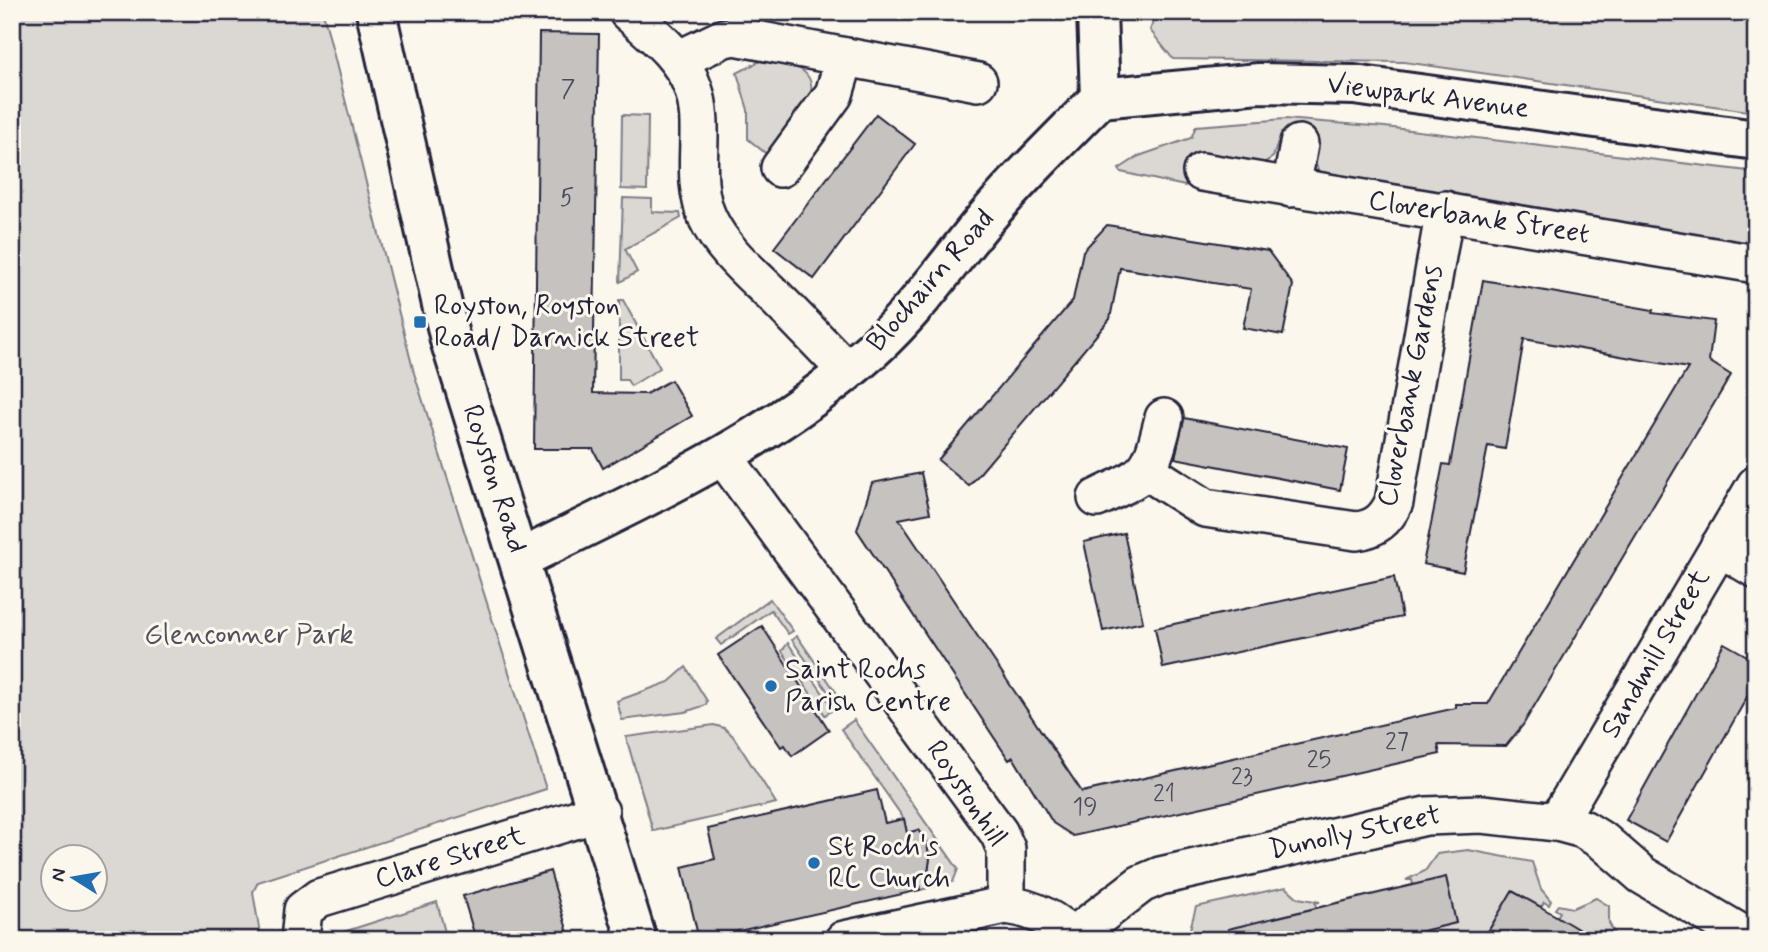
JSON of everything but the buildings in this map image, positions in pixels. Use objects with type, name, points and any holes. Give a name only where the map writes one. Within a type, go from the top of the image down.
[{"type":"street","name":"Royston Road","points":[[376,12],[450,340],[600,812],[637,940]]},
{"type":"street","points":[[628,12],[678,60],[693,88],[696,101],[698,185],[708,219],[742,265],[847,371]]},
{"type":"street","points":[[1097,12],[1100,98]]},
{"type":"street","points":[[678,60],[724,38],[735,36],[978,82]]},
{"type":"street","points":[[779,168],[834,94],[845,57]]},
{"type":"street","name":"Viewpark Avenue","points":[[1100,98],[1259,83],[1354,85],[1756,140]]},
{"type":"street","name":"Blochairn Road","points":[[520,559],[723,456],[847,371],[902,322],[1005,197],[1100,98]]},
{"type":"street","points":[[1291,188],[1299,144]]},
{"type":"street","name":"Cloverbank Street","points":[[1202,172],[1445,210],[1756,264]]},
{"type":"street","name":"Cloverbank Gardens","points":[[1147,471],[1193,503],[1216,510],[1356,531],[1375,526],[1383,520],[1394,502],[1445,210]]},
{"type":"street","points":[[1097,498],[1147,471],[1155,455],[1164,418]]},
{"type":"street","name":"Roystonhill","points":[[723,456],[999,833],[1006,849],[1006,905]]},
{"type":"street","name":"Sandmill Street","points":[[1557,822],[1756,485]]},
{"type":"street","points":[[1719,547],[1756,569]]},
{"type":"street","name":"Clare Street","points":[[302,925],[318,898],[600,812]]},
{"type":"street","name":"Dunolly Street","points":[[1073,938],[1141,884],[1160,876],[1426,816],[1462,812],[1557,822],[1595,836],[1642,875],[1752,940]]},
{"type":"street","points":[[844,940],[1006,905],[1040,914],[1073,938]]},
{"type":"green space","name":"Glenconner Park","points":[[12,12],[323,12],[414,373],[546,789],[258,882],[253,892],[261,940],[12,940]]},
{"type":"green space","points":[[1157,12],[1669,12],[1756,21],[1756,112],[1404,62],[1173,59],[1150,30]]},
{"type":"green space","points":[[764,59],[800,69],[810,80],[812,89],[810,100],[769,156],[748,139],[748,110],[737,73]]},
{"type":"green space","points":[[622,115],[648,116],[647,190],[621,189]]},
{"type":"green space","points":[[1285,119],[1385,127],[1756,172],[1756,246],[1324,174],[1315,163],[1318,140],[1281,133],[1273,157],[1257,167],[1192,155],[1185,186],[1121,172],[1119,169],[1139,156],[1191,138],[1196,126]]},
{"type":"green space","points":[[623,198],[652,199],[652,212],[680,213],[681,218],[625,249],[637,272],[620,282]]},
{"type":"green space","points":[[619,300],[623,300],[660,368],[631,386],[627,380],[619,380]]},
{"type":"green space","points":[[770,599],[793,631],[788,634],[771,610],[721,645],[716,639]]},
{"type":"green space","points":[[797,636],[843,702],[838,706],[792,640]]},
{"type":"green space","points":[[788,643],[834,709],[825,715],[782,651]]},
{"type":"green space","points":[[686,667],[707,701],[706,705],[685,712],[622,720],[617,701],[669,682]]},
{"type":"green space","points":[[854,720],[958,869],[953,882],[920,890],[917,876],[928,873],[927,846],[918,831],[907,833],[904,819],[841,729]]},
{"type":"green space","points":[[714,725],[724,728],[733,736],[776,803],[653,831],[626,737]]},
{"type":"green space","points":[[1468,850],[1532,862],[1541,889],[1551,901],[1549,905],[1544,902],[1541,907],[1512,891],[1489,930],[1481,934],[1481,940],[1421,940],[1419,932],[1456,923],[1446,878],[1413,885],[1412,880],[1406,880],[1425,871],[1437,854]]},
{"type":"green space","points":[[1286,887],[1298,898],[1320,902],[1315,903],[1316,908],[1228,929],[1225,940],[1187,940],[1196,907]]},
{"type":"green space","points":[[1596,898],[1609,906],[1609,923],[1618,940],[1595,940],[1557,917],[1560,912],[1555,909],[1558,905],[1573,908]]},
{"type":"green space","points":[[437,902],[447,940],[338,940],[337,934]]},
{"type":"place","name":"Royston, Royston Road/ Darnick Street","points":[[420,322]]},
{"type":"place","name":"Saint Rochs Parish Centre","points":[[771,686]]},
{"type":"place","name":"St Roch's RC Church","points":[[814,863]]}]
